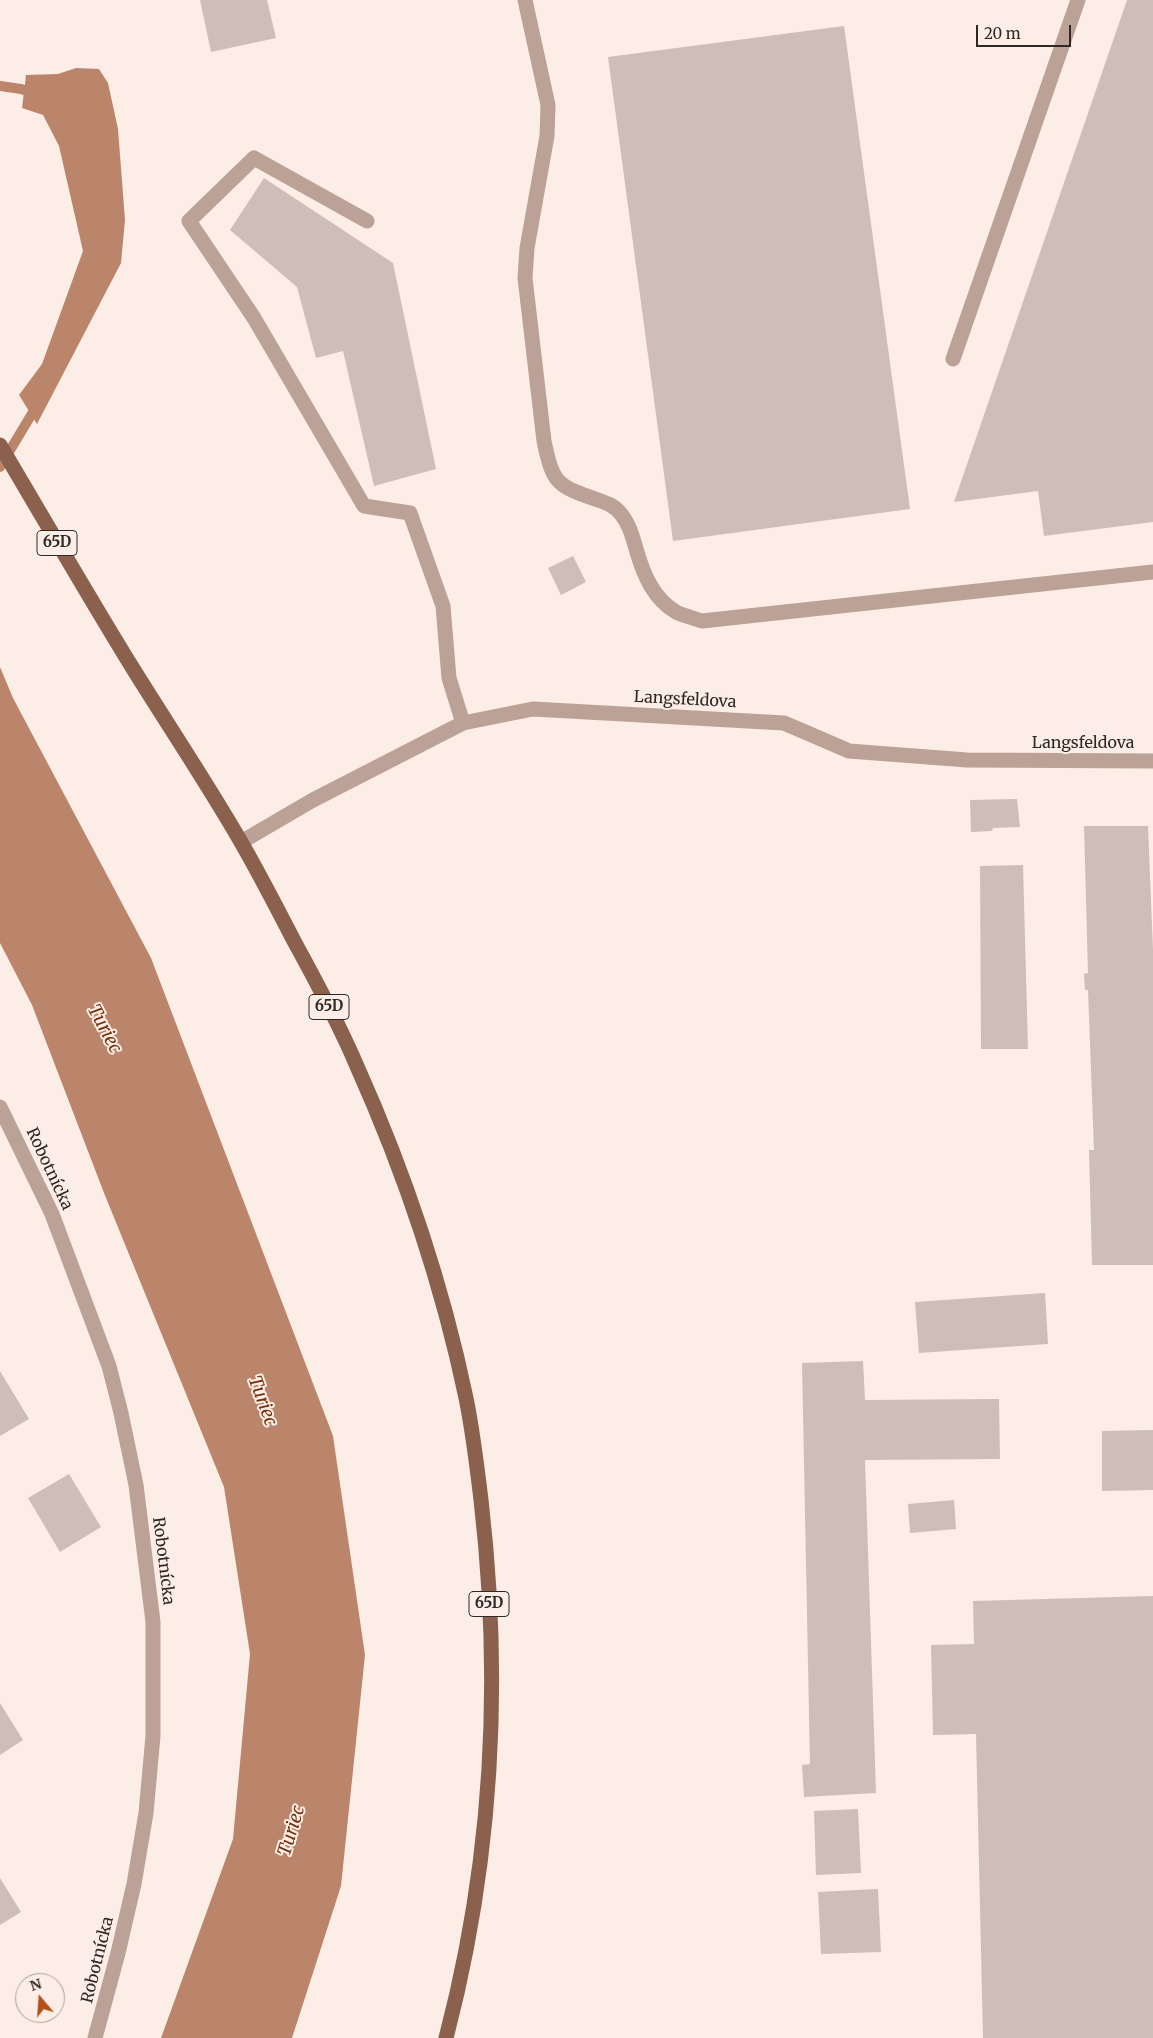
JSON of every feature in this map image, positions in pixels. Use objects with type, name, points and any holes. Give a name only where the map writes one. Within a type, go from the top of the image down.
[{"type":"main road","name":"65D","points":[[0,445],[98,612],[241,842],[319,988],[355,1060],[380,1121],[429,1252],[450,1327],[467,1402],[486,1544],[492,1673],[487,1806],[477,1892],[461,1982],[446,2038]]},
{"type":"street","points":[[526,0],[548,105],[547,136],[527,248],[525,278],[548,461],[552,474],[560,484],[575,493],[610,504],[619,511],[627,522],[642,570],[657,597],[677,612],[702,621],[1153,572]]},
{"type":"street","points":[[953,359],[1078,0]]},
{"type":"street","points":[[366,221],[254,158],[189,221],[254,318],[364,506],[410,513],[443,606],[449,678],[463,724]]},
{"type":"street","name":"Langsfeldova","points":[[241,842],[313,800],[463,724],[534,709],[784,723],[849,751],[967,760],[1153,761]]},
{"type":"street","name":"Robotnícka","points":[[0,1107],[52,1214],[109,1366],[136,1485],[153,1622],[153,1736],[146,1813],[134,1884],[95,2038]]},
{"type":"water","points":[[76,68],[99,69],[108,83],[118,129],[125,220],[121,263],[37,424],[19,395],[42,364],[83,251],[59,146],[43,115],[22,108],[26,75],[58,74]]},
{"type":"water","name":"Turiec","points":[[0,667],[13,698],[151,958],[333,1436],[365,1655],[341,1886],[292,2038],[161,2038],[233,1839],[250,1654],[224,1487],[104,1193],[32,1005],[0,943]]},
{"type":"building","points":[[200,0],[267,0],[276,38],[211,52]]},
{"type":"building","points":[[1127,0],[1153,0],[1153,522],[1044,536],[1038,491],[954,502]]},
{"type":"building","points":[[844,26],[910,509],[673,541],[608,57]]},
{"type":"building","points":[[264,178],[393,263],[436,469],[374,486],[343,351],[316,358],[297,287],[230,230]]},
{"type":"building","points":[[573,556],[586,582],[561,595],[548,568]]},
{"type":"building","points":[[1017,799],[1020,827],[993,828],[992,831],[971,832],[970,800]]},
{"type":"building","points":[[1084,826],[1148,826],[1153,950],[1153,1265],[1092,1265],[1089,1150],[1094,1150],[1088,990],[1085,990],[1084,974],[1088,973]]},
{"type":"building","points":[[1023,865],[1028,1049],[981,1049],[980,866]]},
{"type":"building","points":[[1045,1293],[1048,1344],[919,1353],[915,1302]]},
{"type":"building","points":[[863,1361],[865,1400],[999,1399],[1000,1459],[865,1460],[876,1793],[804,1797],[802,1765],[810,1764],[802,1363]]},
{"type":"building","points":[[0,1371],[29,1419],[0,1436]]},
{"type":"building","points":[[1153,1430],[1153,1490],[1102,1491],[1102,1431]]},
{"type":"building","points":[[69,1474],[101,1527],[60,1552],[28,1498]]},
{"type":"building","points":[[954,1500],[956,1529],[910,1533],[908,1504]]},
{"type":"building","points":[[1153,1596],[1153,2038],[983,2038],[976,1734],[933,1735],[931,1645],[974,1644],[973,1601]]},
{"type":"building","points":[[0,1703],[23,1740],[0,1755]]},
{"type":"building","points":[[858,1809],[861,1873],[816,1875],[814,1811]]},
{"type":"building","points":[[0,1878],[21,1912],[0,1925]]},
{"type":"building","points":[[878,1889],[881,1952],[821,1954],[818,1892]]},
{"type":"waterway","points":[[0,86],[21,89],[36,94]]},
{"type":"waterway","points":[[0,467],[37,403]]}]
